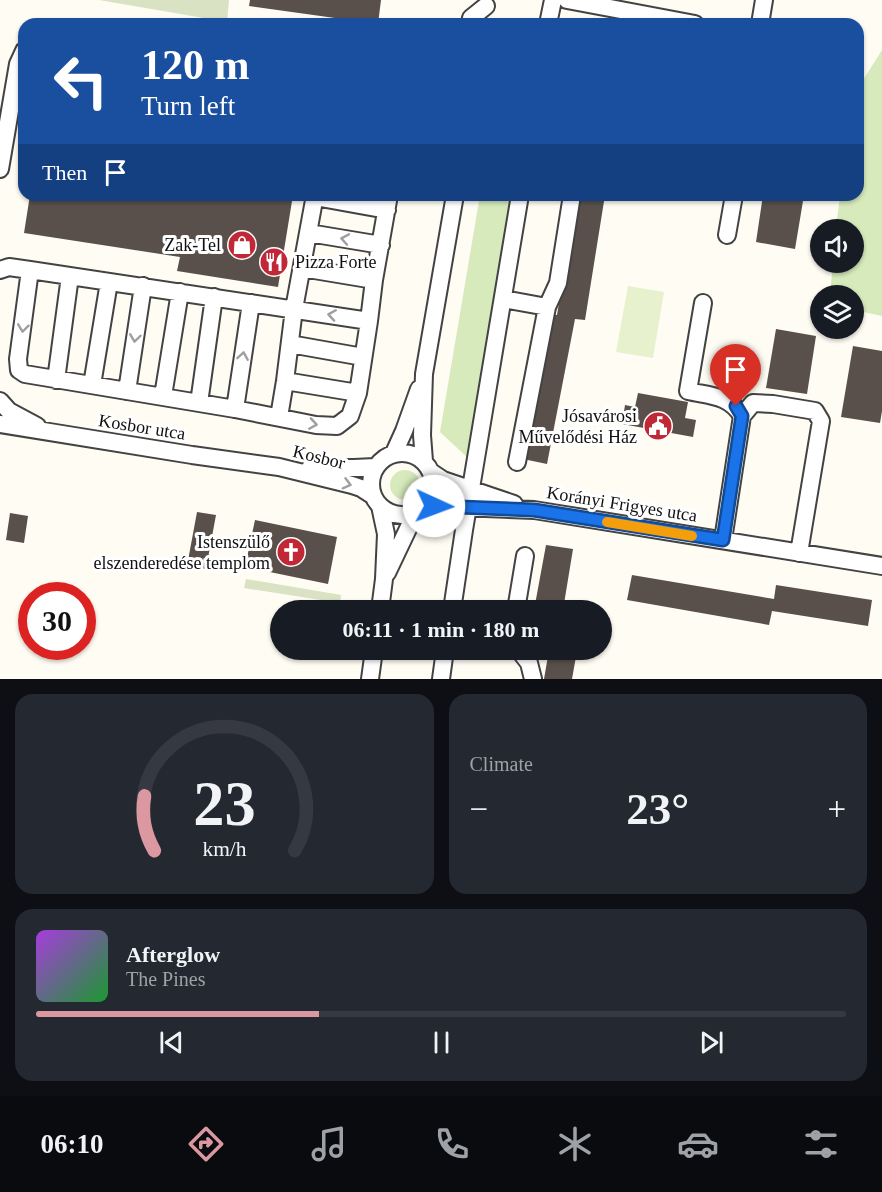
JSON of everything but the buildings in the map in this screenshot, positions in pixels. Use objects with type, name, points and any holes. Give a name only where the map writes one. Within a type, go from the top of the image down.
[{"type":"street","points":[[550,18],[553,0]]},
{"type":"street","points":[[567,0],[662,18]]},
{"type":"street","points":[[761,18],[764,0]]},
{"type":"street","points":[[471,18],[486,3]]},
{"type":"street","points":[[484,18],[486,3]]},
{"type":"street","points":[[0,169],[18,64]]},
{"type":"street","points":[[279,417],[294,309],[314,201]]},
{"type":"street","points":[[376,500],[388,512],[408,515],[424,507],[434,487],[422,435],[424,374],[454,201]]},
{"type":"street","points":[[454,600],[519,201]]},
{"type":"street","points":[[517,462],[547,307],[558,283],[571,201]]},
{"type":"street","points":[[727,235],[733,201]]},
{"type":"street","points":[[30,270],[18,359],[19,370],[25,374],[163,396],[316,425],[337,426],[350,416],[357,393],[388,202]]},
{"type":"street","points":[[309,233],[381,245]]},
{"type":"street","points":[[0,270],[9,267],[369,321]]},
{"type":"street","points":[[302,268],[374,280]]},
{"type":"street","points":[[56,380],[70,276]]},
{"type":"street","points":[[92,385],[109,282]]},
{"type":"street","points":[[127,391],[143,286]]},
{"type":"street","points":[[163,396],[180,292]]},
{"type":"street","points":[[199,403],[214,297]]},
{"type":"street","points":[[503,299],[547,307]]},
{"type":"street","points":[[235,409],[251,303]]},
{"type":"street","points":[[703,303],[688,391],[728,400],[736,406],[742,416]]},
{"type":"street","points":[[290,344],[363,357]]},
{"type":"street","points":[[394,453],[424,374]]},
{"type":"street","points":[[285,381],[357,393]]},
{"type":"street","points":[[0,401],[9,411],[46,431]]},
{"type":"street","points":[[723,540],[742,416],[753,403],[815,411],[821,421],[799,553]]},
{"type":"street","name":"Kosbor utca","points":[[0,424],[279,467]]},
{"type":"street","points":[[381,600],[386,534],[370,480],[375,467],[381,460],[394,453],[416,455],[428,466]]},
{"type":"street","name":"Korányi Frigyes utca","points":[[428,466],[443,480],[534,510]]},
{"type":"street","name":"Kosbor","points":[[279,467],[375,467]]},
{"type":"street","name":"Kosbor","points":[[279,467],[352,485],[376,500]]},
{"type":"street","name":"Korányi Frigyes utca","points":[[416,512],[434,506],[534,510],[882,566]]},
{"type":"street","points":[[384,579],[416,512]]},
{"type":"street","points":[[518,600],[525,556]]},
{"type":"street","points":[[369,679],[372,660]]},
{"type":"street","points":[[441,679],[444,660]]},
{"type":"street","points":[[527,660],[533,679]]},
{"type":"green space","points":[[99,0],[229,0],[227,18],[204,18]]},
{"type":"green space","points":[[882,50],[882,316],[864,312],[864,285],[831,285],[832,273],[864,273],[864,219],[837,219],[839,201],[864,201],[864,78]]},
{"type":"green space","points":[[479,201],[511,201],[470,460],[440,432]]},
{"type":"green space","points":[[628,286],[664,292],[653,358],[616,352]]},
{"type":"green space","points":[[405,470],[415,475],[420,485],[415,495],[405,500],[395,495],[390,485],[395,475]]},
{"type":"green space","points":[[246,579],[341,595],[340,600],[321,600],[244,588]]},
{"type":"slow traffic","points":[[607,522],[692,536]]},
{"type":"place","name":"Zak-Tel","points":[[242,245]]},
{"type":"place","name":"Pizza Forte","points":[[274,262]]},
{"type":"place","name":"Jósavárosi Művelődési Ház","points":[[658,426]]},
{"type":"place","name":"Istenszülő elszenderedése templom","points":[[291,552]]},
{"type":"route","points":[[434,506],[534,510],[723,540],[742,416],[736,406]]}]
